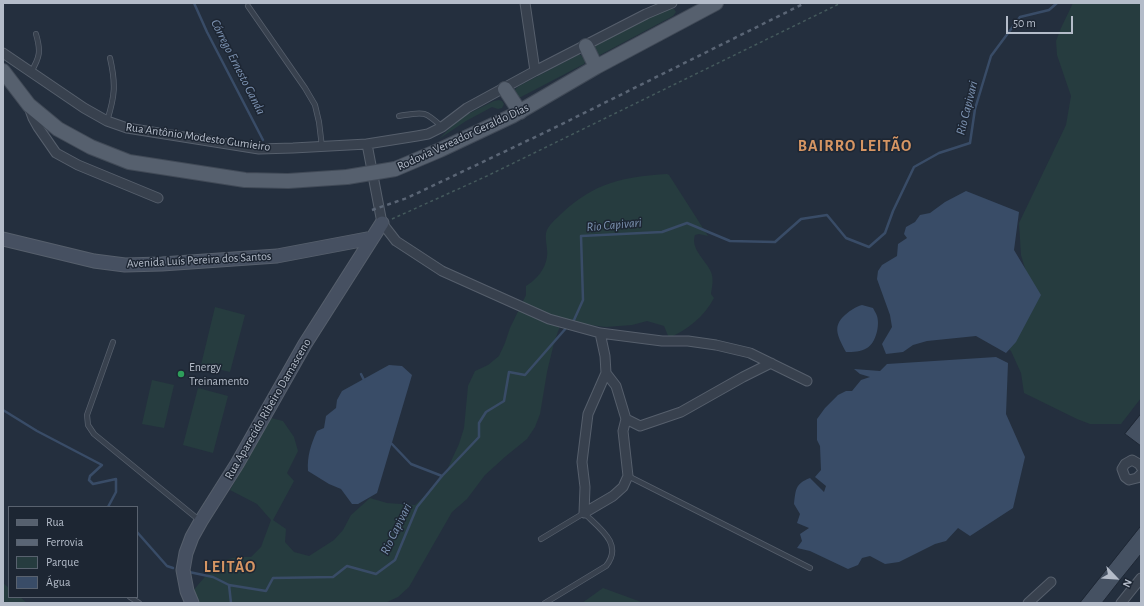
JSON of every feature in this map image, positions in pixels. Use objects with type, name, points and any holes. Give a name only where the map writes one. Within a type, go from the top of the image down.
[{"type":"main road","name":"Rodovia Vereador Geraldo Dias","points":[[3,72],[29,105],[58,129],[90,147],[129,162],[238,178],[288,181],[347,177],[395,169],[440,150],[520,112],[596,67],[716,3]]},
{"type":"main road","points":[[586,46],[596,67]]},
{"type":"main road","points":[[505,89],[520,112]]},
{"type":"street","points":[[525,3],[535,71]]},
{"type":"street","name":"Rua Antônio Modesto Gumieiro","points":[[3,54],[84,108],[107,121],[127,128],[259,148],[322,147],[367,144],[428,134],[442,127],[467,108],[505,89],[535,71],[646,14],[672,3]]},
{"type":"street","points":[[29,105],[33,118],[38,127],[56,153],[78,165],[158,198]]},
{"type":"street","points":[[56,153],[51,138],[54,134],[78,140]]},
{"type":"street","points":[[367,144],[381,221],[396,241],[442,271],[549,319],[600,333],[662,341],[688,341],[716,345],[750,353],[806,381]]},
{"type":"street","name":"Rua Aparecido Ribeiro Damasceno","points":[[192,603],[187,590],[184,570],[186,553],[200,521],[237,464],[305,344],[372,238],[381,221]]},
{"type":"street","name":"Avenida Luís Pereira dos Santos","points":[[3,239],[94,261],[125,265],[277,256],[372,238]]},
{"type":"street","points":[[584,513],[585,487],[582,462],[588,414],[606,373],[600,333]]},
{"type":"street","points":[[626,419],[640,426],[681,412],[771,363]]},
{"type":"street","points":[[584,513],[613,496],[623,486],[628,476],[623,431],[626,419],[616,386],[606,373]]},
{"type":"street","points":[[1140,464],[1135,461],[1129,461],[1122,469],[1123,474],[1132,480],[1141,474]]},
{"type":"street","points":[[1121,603],[1141,578]]},
{"type":"street","points":[[1028,603],[1051,582]]},
{"type":"lane","points":[[248,6],[305,88],[315,105],[322,147]]},
{"type":"lane","points":[[31,72],[38,62],[40,53],[40,46],[36,34]]},
{"type":"lane","points":[[107,121],[114,94],[114,78],[110,58]]},
{"type":"lane","points":[[399,116],[420,112],[427,114],[442,127]]},
{"type":"lane","points":[[113,342],[87,415],[88,425],[94,434],[200,521]]},
{"type":"lane","points":[[628,476],[810,568]]},
{"type":"lane","points":[[541,539],[584,513],[610,539],[612,549],[612,559],[606,566],[545,603]]},
{"type":"path","points":[[381,221],[487,176],[840,3]]},
{"type":"green space","points":[[1073,3],[1141,3],[1141,398],[1121,424],[1090,424],[1024,393],[1021,373],[1011,351],[1000,341],[1027,275],[1021,255],[1019,223],[1066,125],[1071,96],[1057,55],[1056,41]]},
{"type":"green space","points":[[670,7],[676,12],[673,16],[600,55],[594,54],[595,45]]},
{"type":"green space","points":[[578,55],[581,55],[586,61],[584,64],[519,98],[514,97],[512,92],[519,86]]},
{"type":"green space","points":[[499,100],[504,104],[502,108],[498,109],[492,107],[466,121],[439,139],[460,118]]},
{"type":"green space","points":[[667,174],[708,236],[699,234],[695,235],[694,240],[699,254],[712,275],[711,294],[714,298],[710,305],[695,322],[683,331],[669,338],[664,326],[647,321],[632,325],[606,327],[567,322],[560,326],[554,343],[547,372],[540,414],[535,427],[527,439],[485,475],[467,499],[452,512],[409,587],[398,597],[385,603],[196,603],[192,592],[219,563],[229,559],[251,557],[261,547],[271,520],[257,504],[230,490],[271,418],[283,421],[294,437],[298,451],[287,473],[294,481],[273,520],[286,529],[285,542],[294,552],[309,556],[334,540],[343,530],[351,515],[370,498],[387,503],[415,505],[437,484],[446,472],[459,444],[464,428],[468,386],[475,371],[488,365],[499,356],[510,328],[526,295],[526,286],[537,278],[546,262],[546,233],[550,225],[574,203],[598,188],[610,183],[637,177]]},
{"type":"green space","points":[[215,307],[245,315],[230,372],[201,365]]},
{"type":"green space","points":[[152,380],[174,385],[164,428],[142,424]]},
{"type":"green space","points":[[198,388],[228,396],[213,453],[183,445]]},
{"type":"green space","points":[[3,583],[8,587],[8,598],[21,598],[27,603],[3,603]]},
{"type":"green space","points":[[603,588],[644,603],[582,603]]},
{"type":"water","points":[[966,191],[1019,212],[1014,250],[1041,295],[1016,342],[1006,353],[976,336],[927,341],[913,345],[903,352],[886,354],[882,344],[892,327],[890,315],[877,279],[878,271],[882,265],[897,256],[898,244],[907,238],[904,234],[906,227],[915,222],[920,215],[930,213],[945,202]]},
{"type":"water","points":[[862,305],[873,308],[876,313],[878,329],[875,338],[870,346],[865,349],[854,352],[846,352],[839,337],[837,328],[838,324],[847,313]]},
{"type":"water","points":[[996,357],[1008,363],[1006,414],[1025,457],[1013,508],[970,536],[958,528],[946,541],[935,544],[899,562],[885,564],[870,556],[862,558],[858,565],[848,569],[810,551],[797,548],[802,541],[800,534],[809,528],[797,523],[800,514],[794,504],[797,488],[801,482],[810,478],[824,492],[826,486],[815,477],[821,470],[820,446],[817,440],[817,419],[825,408],[838,395],[846,391],[852,391],[861,380],[870,377],[860,374],[854,369],[880,371],[887,364]]},
{"type":"water","points":[[389,365],[402,366],[412,375],[377,493],[358,504],[352,504],[341,489],[329,484],[308,471],[310,450],[317,431],[324,428],[326,416],[336,408],[337,400],[342,391]]},
{"type":"building","points":[[1141,414],[1141,446],[1125,434]]},
{"type":"building","points":[[1141,526],[1141,554],[1102,603],[1080,603]]},
{"type":"waterway","name":"Córrego Ernesto Ganda","points":[[194,3],[207,32],[263,140]]},
{"type":"waterway","name":"Rio Capivari","points":[[571,323],[574,320],[583,300],[581,236],[662,232],[687,223],[730,241],[775,242],[801,219],[827,215],[846,238],[869,247],[885,233],[893,211],[914,167],[939,153],[970,143],[975,109],[991,56],[1020,17],[1049,10],[1057,3]]},
{"type":"waterway","name":"Rio Capivari","points":[[231,603],[229,585],[266,591],[273,578],[333,577],[347,566],[376,574],[395,560],[417,507],[442,476],[479,437],[479,423],[486,412],[504,401],[509,372],[525,375],[567,327]]},
{"type":"waterway","name":"Córrego Ernesto Ganda","points":[[361,374],[364,380]]},
{"type":"waterway","points":[[3,410],[37,431],[102,465],[90,476],[89,480],[93,484],[116,479],[116,492],[109,506]]},
{"type":"waterway","name":"Córrego Ernesto Ganda","points":[[390,442],[411,464],[442,476]]},
{"type":"waterway","points":[[138,533],[167,566],[173,568]]},
{"type":"waterway","points":[[189,572],[213,577],[229,585]]},
{"type":"railway","points":[[372,210],[407,198],[552,129],[805,3]]},
{"type":"place","name":"Energy Treinamento","points":[[181,374]]},
{"type":"district","name":"BAIRRO LEITÃO","points":[[855,146]]},
{"type":"district","name":"LEITÃO","points":[[230,567]]}]
